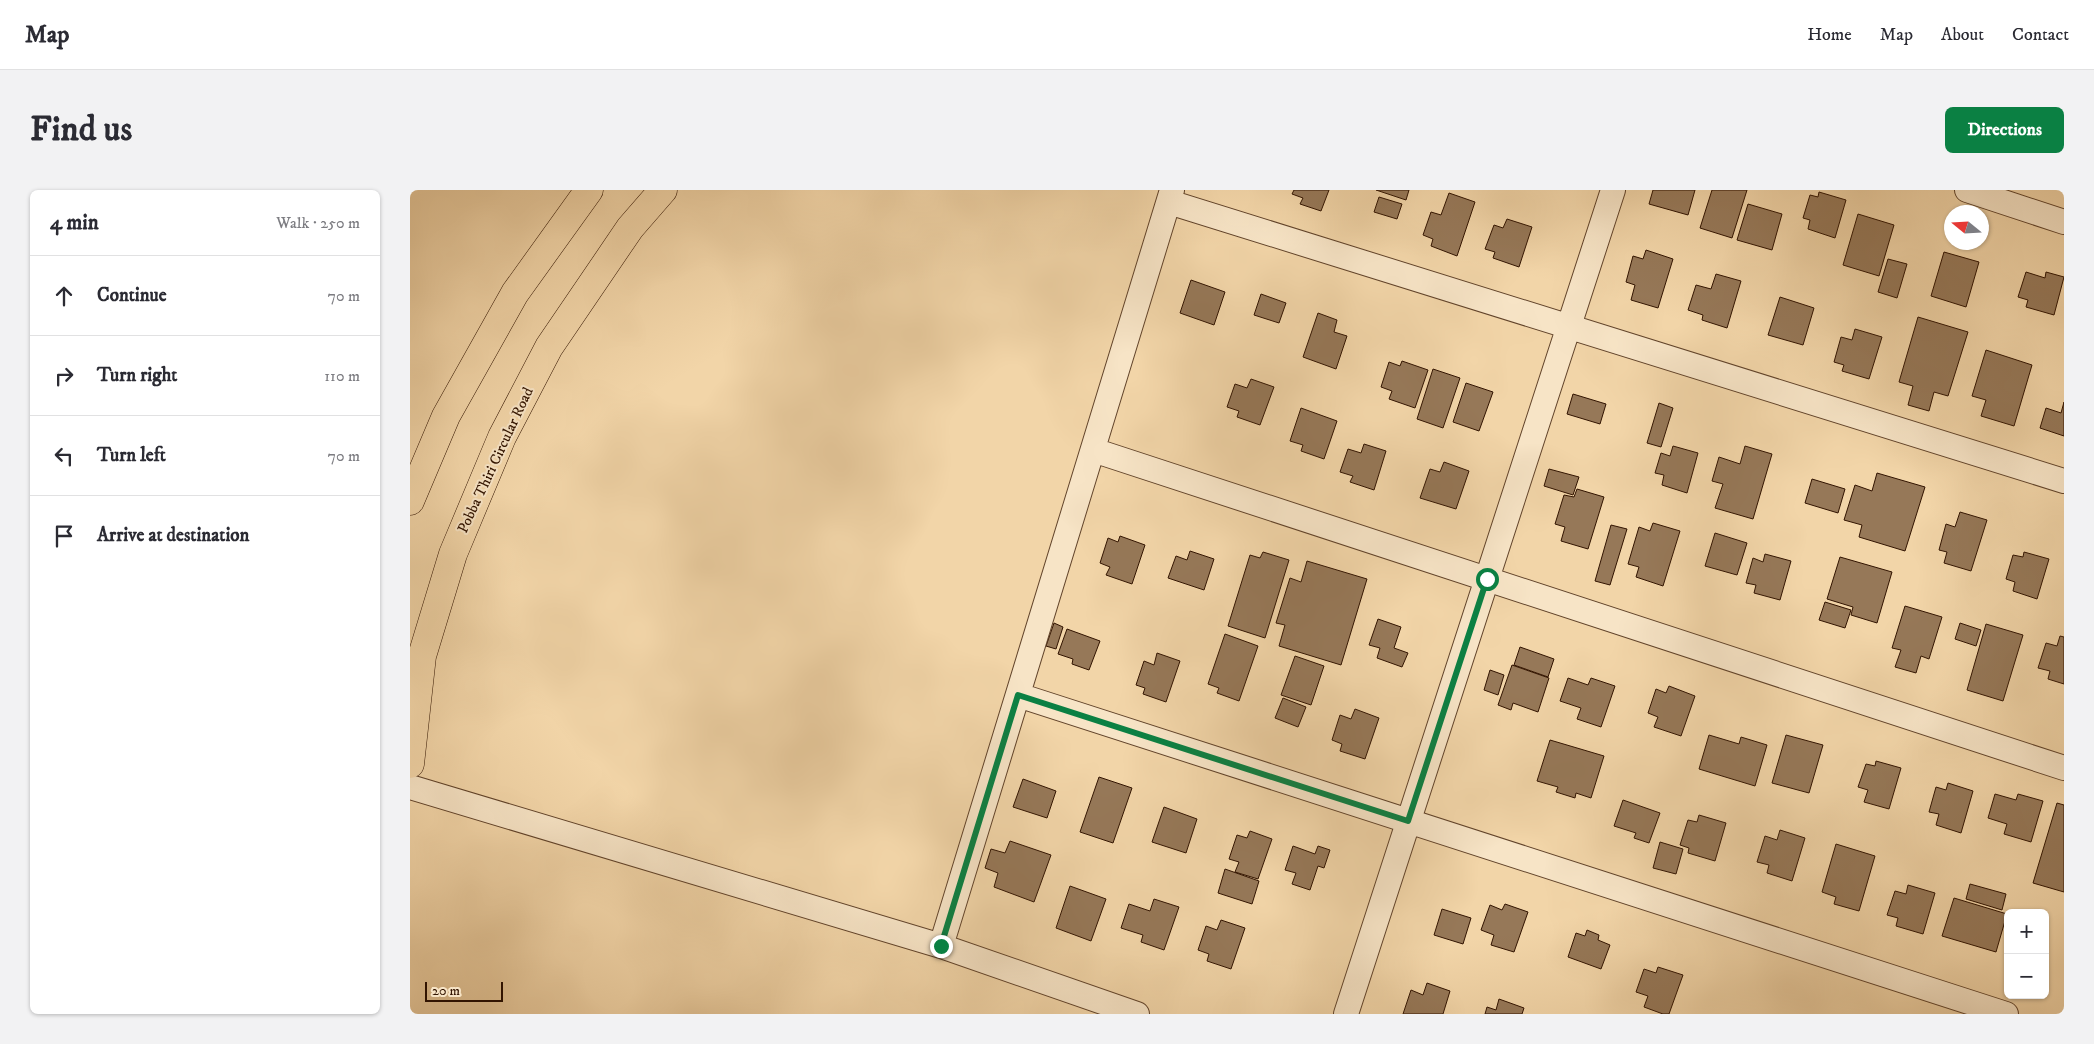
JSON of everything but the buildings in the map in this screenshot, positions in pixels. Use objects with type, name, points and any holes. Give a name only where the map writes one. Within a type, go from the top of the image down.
[{"type":"main road","points":[[410,501],[446,416],[515,293],[589,190]]},
{"type":"main road","name":"Pobba Thiri Circular Road","points":[[410,764],[422,656],[452,554],[502,437],[549,347],[630,228],[663,190]]},
{"type":"street","points":[[1346,1014],[1613,190]]},
{"type":"street","points":[[1967,190],[2064,222]]},
{"type":"street","points":[[941,946],[1171,196],[1568,326],[2064,481]]},
{"type":"street","points":[[1093,450],[2064,768]]},
{"type":"street","points":[[1018,695],[2006,1014]]},
{"type":"street","points":[[410,787],[941,946],[1127,1013]]},
{"type":"route","points":[[941,946],[1018,695],[1408,821],[1487,579]]}]
